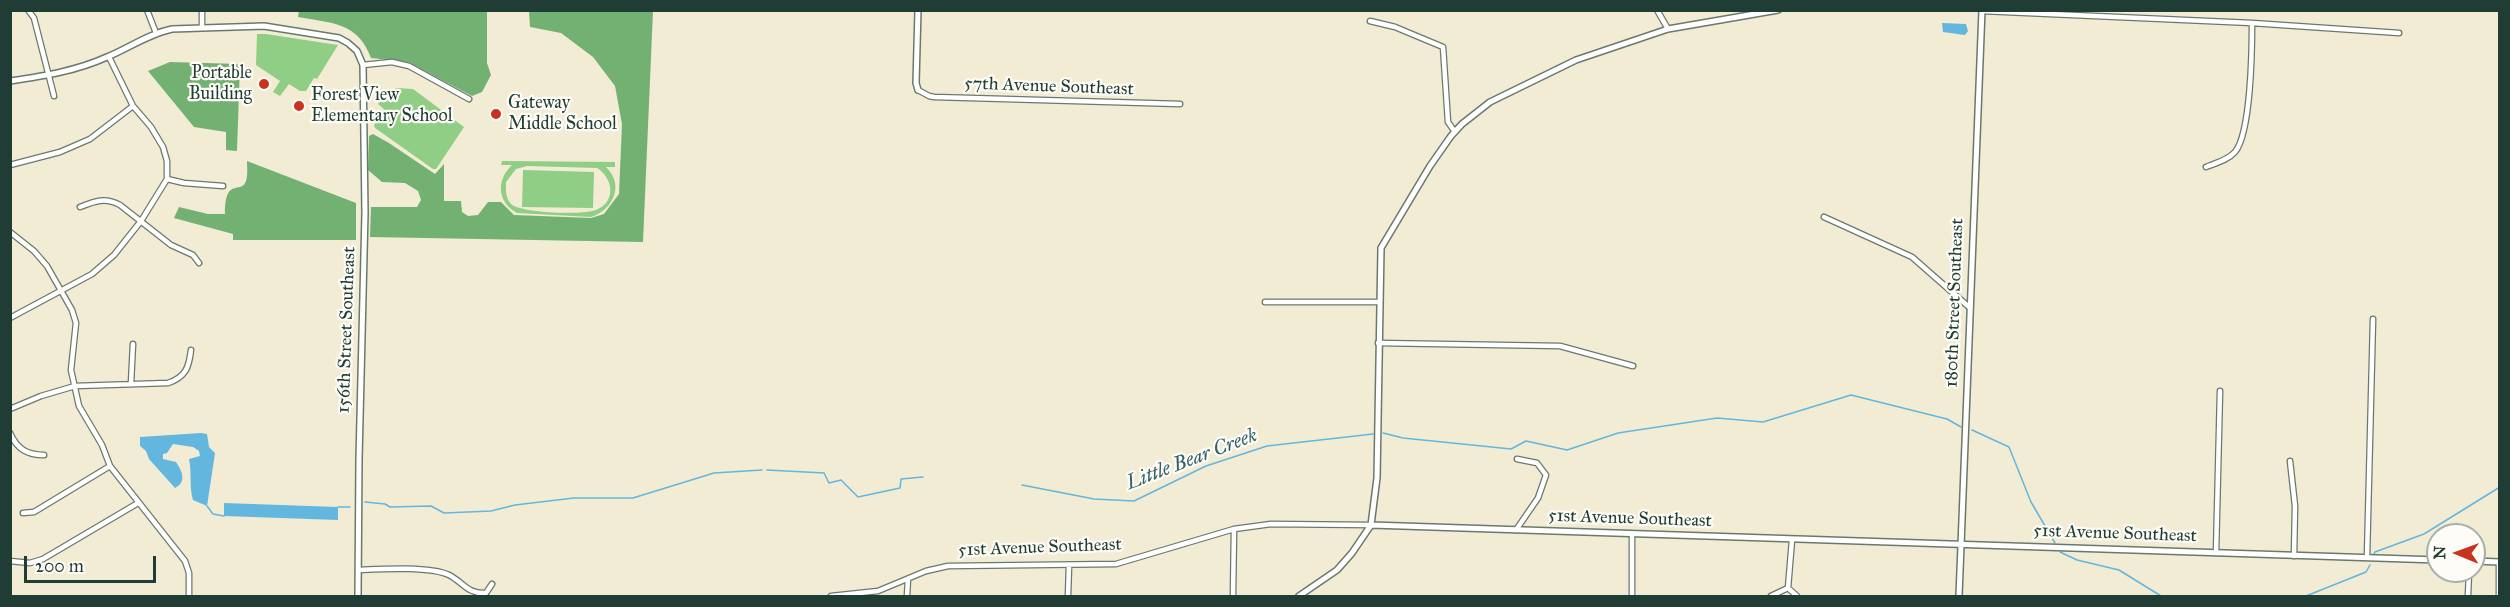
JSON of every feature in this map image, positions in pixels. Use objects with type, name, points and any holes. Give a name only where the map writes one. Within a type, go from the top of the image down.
[{"type":"street","points":[[28,10],[34,18],[54,96]]},
{"type":"street","points":[[147,10],[156,33]]},
{"type":"street","points":[[202,10],[202,27]]},
{"type":"street","points":[[918,10],[916,83],[918,90]]},
{"type":"street","points":[[1657,10],[1668,29]]},
{"type":"street","points":[[1299,597],[1336,570],[1352,553],[1371,525],[1376,495],[1378,302],[1381,248],[1430,166],[1455,132],[1490,102],[1556,68],[1668,29],[1778,10]]},
{"type":"street","points":[[1974,10],[2252,23],[2399,33]]},
{"type":"street","name":"180th Street Southeast","points":[[1959,597],[1982,11]]},
{"type":"street","points":[[1370,21],[1395,27],[1443,47],[1448,122],[1455,132]]},
{"type":"street","points":[[2206,167],[2225,160],[2235,152],[2240,144],[2247,107],[2252,23]]},
{"type":"street","points":[[10,81],[81,68],[109,57],[156,33],[172,28],[264,26],[339,38],[357,51],[363,65],[392,62],[409,66],[469,99]]},
{"type":"street","points":[[10,318],[62,292],[92,273],[114,255],[141,221],[167,179],[167,161],[163,147],[151,127],[133,106],[109,57]]},
{"type":"street","name":"156th Street Southeast","points":[[358,597],[365,213],[363,65]]},
{"type":"street","name":"57th Avenue Southeast","points":[[918,90],[934,97],[1180,104]]},
{"type":"street","points":[[10,165],[60,152],[90,139],[133,106]]},
{"type":"street","points":[[167,179],[184,183],[223,186]]},
{"type":"street","points":[[81,207],[99,200],[111,200],[171,245],[193,255],[199,263]]},
{"type":"street","points":[[1824,217],[1912,257],[1969,307]]},
{"type":"street","points":[[10,232],[34,251],[62,292],[76,323],[71,370],[79,406],[102,444],[110,466],[185,561],[189,573],[189,597]]},
{"type":"street","points":[[1265,302],[1378,302]]},
{"type":"street","points":[[2367,557],[2373,318]]},
{"type":"street","points":[[1378,343],[1560,346],[1633,366]]},
{"type":"street","points":[[130,383],[133,344]]},
{"type":"street","points":[[10,410],[40,396],[75,386],[158,384],[176,380],[189,367],[191,350]]},
{"type":"street","points":[[2216,553],[2220,391]]},
{"type":"street","points":[[10,433],[20,449],[32,455],[44,455]]},
{"type":"street","points":[[1516,530],[1538,498],[1546,475],[1537,463],[1517,459]]},
{"type":"street","points":[[2290,461],[2295,506],[2294,556]]},
{"type":"street","points":[[23,513],[34,512],[110,466]]},
{"type":"street","points":[[10,561],[30,563],[43,559],[138,504]]},
{"type":"street","name":"51st Avenue Southeast","points":[[831,597],[878,591],[894,582],[926,571],[970,564],[1069,566],[1116,564],[1234,529],[1271,524],[1371,525],[2426,559]]},
{"type":"street","points":[[1233,597],[1234,529]]},
{"type":"street","points":[[1632,534],[1632,597]]},
{"type":"street","points":[[1792,540],[1788,588],[1797,597]]},
{"type":"street","points":[[2499,562],[2499,597]]},
{"type":"street","points":[[1068,597],[1069,566]]},
{"type":"street","points":[[359,570],[393,568],[448,575],[470,592],[486,593],[492,584]]},
{"type":"street","points":[[907,597],[908,579]]},
{"type":"street","points":[[1771,597],[1788,588]]},
{"type":"green space","points":[[299,10],[487,11],[487,63],[491,75],[482,92],[472,96],[408,62],[371,58],[359,37],[351,31],[332,23],[298,17]]},
{"type":"green space","points":[[529,11],[653,11],[643,242],[370,237],[371,207],[417,207],[421,200],[418,191],[405,183],[382,182],[368,170],[369,136],[373,134],[435,174],[444,164],[444,201],[461,201],[462,212],[468,216],[478,215],[488,202],[501,202],[514,215],[591,218],[604,214],[619,194],[622,124],[615,86],[593,57],[561,33],[530,27]]},
{"type":"green space","points":[[257,34],[338,45],[317,79],[314,78],[306,91],[300,91],[289,84],[280,96],[273,92],[280,81],[256,65]]},
{"type":"green space","points":[[170,62],[240,64],[237,151],[226,150],[226,132],[194,127],[148,71]]},
{"type":"green space","points":[[397,88],[413,89],[464,127],[436,169],[375,128],[374,125],[384,109],[378,104],[386,94]]},
{"type":"green space","points":[[247,161],[356,203],[356,240],[233,240],[233,234],[174,218],[179,207],[208,214],[225,214],[230,191],[241,187],[246,181]]},
{"type":"green space","points":[[502,161],[615,162],[615,167],[606,167],[615,181],[614,196],[605,209],[591,217],[517,213],[506,203],[501,190],[503,177],[512,165],[501,165]],"holes":[[[527,166],[597,168],[606,177],[610,194],[604,205],[591,211],[568,213],[527,210],[511,204],[506,193],[506,182],[516,169]]]},
{"type":"green space","points":[[523,170],[594,172],[593,208],[522,207]]},
{"type":"water","points":[[1942,23],[1966,24],[1968,31],[1965,35],[1943,32]]},
{"type":"water","points":[[207,434],[209,447],[215,453],[207,506],[193,500],[192,495],[189,459],[200,456],[199,451],[193,447],[173,444],[167,453],[163,454],[163,459],[176,462],[181,473],[181,483],[175,488],[140,446],[140,437]]},
{"type":"water","points":[[224,503],[338,507],[338,520],[224,516]]},
{"type":"waterway","name":"Little Bear Creek","points":[[1383,433],[1403,438],[1511,449],[1526,441],[1567,450],[1618,433],[1717,418],[1763,422],[1851,395],[1947,419],[1961,427]]},
{"type":"waterway","name":"Little Bear Creek","points":[[1972,430],[2009,447],[2031,502],[2055,543]]},
{"type":"waterway","name":"Little Bear Creek","points":[[1022,485],[1094,499],[1134,501],[1206,466],[1267,446],[1373,434]]},
{"type":"waterway","points":[[365,502],[385,504],[390,507],[431,506],[444,513],[491,511],[515,505],[574,498],[633,498],[714,473],[762,470]]},
{"type":"waterway","points":[[767,470],[824,473],[829,483],[841,480],[858,497],[900,488],[901,479],[923,477]]},
{"type":"waterway","name":"Little Bear Creek","points":[[2374,554],[2424,534],[2500,487]]},
{"type":"waterway","points":[[207,506],[213,514],[224,516]]},
{"type":"waterway","points":[[338,507],[350,507]]},
{"type":"waterway","name":"Little Bear Creek","points":[[2060,552],[2077,560],[2119,570],[2161,596]]},
{"type":"waterway","name":"Little Bear Creek","points":[[2306,596],[2366,572],[2370,565]]},
{"type":"place","name":"Portable Building","points":[[264,84]]},
{"type":"place","name":"Forest View Elementary School","points":[[299,106]]},
{"type":"place","name":"Gateway Middle School","points":[[496,114]]}]
